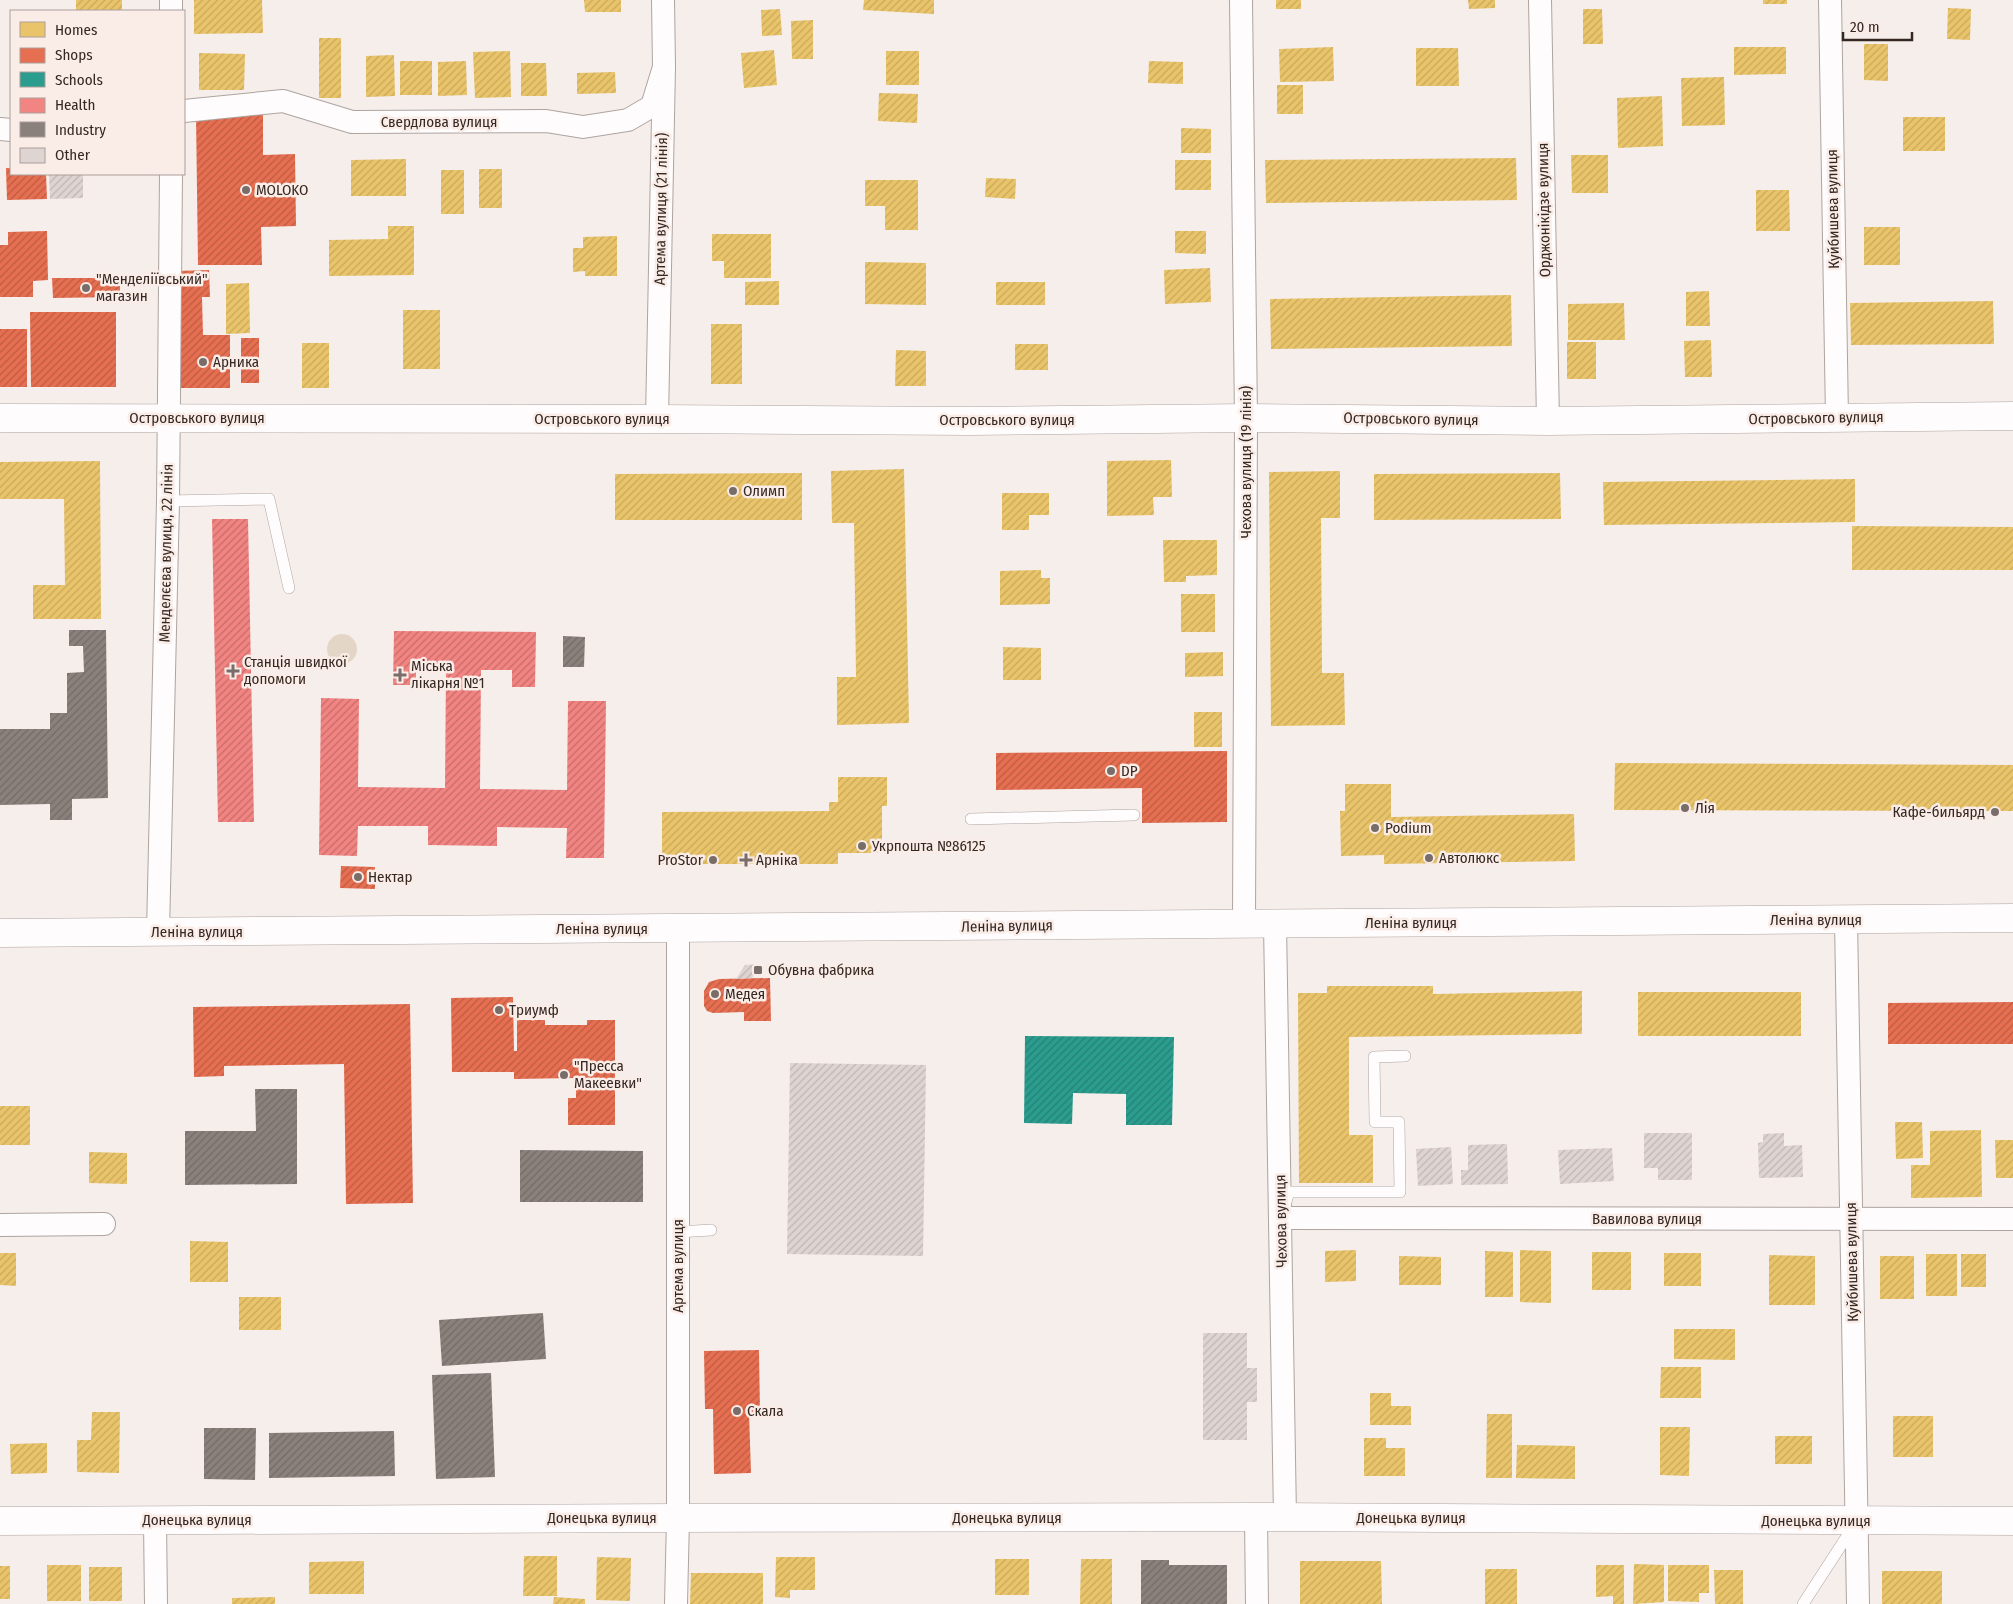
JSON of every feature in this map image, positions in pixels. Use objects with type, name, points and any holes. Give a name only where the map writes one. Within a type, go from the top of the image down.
[{"type":"street","name":"Артема вулиця (21 лiнiя)","points":[[657,419],[664,67],[663,0]]},
{"type":"street","name":"Чехова вулиця (19 лiнiя)","points":[[1241,0],[1246,418],[1244,923]]},
{"type":"street","name":"Орджонікідзе вулиця","points":[[1540,0],[1548,421]]},
{"type":"street","name":"Куйбишева вулиця","points":[[1830,0],[1837,418]]},
{"type":"street","name":"Свердлова вулиця","points":[[185,111],[283,102],[352,122],[546,121],[583,127],[628,120],[652,106],[664,67]]},
{"type":"street","name":"Менделєєва вулиця, 22 лінія","points":[[158,932],[168,501],[167,418],[170,175]]},
{"type":"street","name":"Островського вулиця","points":[[0,418],[969,421],[1246,418],[1548,421],[2013,416]]},
{"type":"street","name":"Леніна вулиця","points":[[0,933],[2013,918]]},
{"type":"street","name":"Куйбишева вулиця","points":[[1846,920],[1858,1604]]},
{"type":"street","name":"Чехова вулиця","points":[[1275,924],[1285,1517]]},
{"type":"street","name":"Артема вулиця","points":[[676,1604],[678,1518],[678,928]]},
{"type":"street","name":"Вавилова вулиця","points":[[1281,1218],[2013,1219]]},
{"type":"street","points":[[0,1224],[104,1224]]},
{"type":"street","name":"Донецька вулиця","points":[[0,1522],[1256,1517],[2013,1521]]},
{"type":"street","points":[[1256,1517],[1257,1604]]},
{"type":"street","points":[[155,1521],[156,1604]]},
{"type":"lane","points":[[168,501],[269,499],[290,588]]},
{"type":"lane","points":[[970,819],[1134,815]]},
{"type":"lane","points":[[1281,1218],[1289,1192],[1400,1192],[1398,1122],[1375,1122],[1374,1057],[1405,1056]]},
{"type":"lane","points":[[678,1232],[711,1230]]},
{"type":"lane","points":[[1803,1604],[1857,1521]]},
{"type":"shaded area","points":[[342,634],[353,638],[357,649],[353,660],[342,664],[331,660],[327,649],[331,638]]},
{"type":"building: Homes","points":[[76,0],[122,0],[122,10],[76,10]]},
{"type":"building: Homes","points":[[194,0],[262,0],[263,33],[194,34]]},
{"type":"building: Homes","points":[[584,0],[621,0],[621,12],[585,12]]},
{"type":"building: Homes","points":[[864,0],[934,0],[934,14],[863,10]]},
{"type":"building: Homes","points":[[1276,0],[1301,0],[1301,9],[1276,9]]},
{"type":"building: Homes","points":[[1468,0],[1495,0],[1495,8],[1469,9]]},
{"type":"building: Homes","points":[[1763,0],[1787,0],[1787,4],[1763,4]]},
{"type":"building: Homes","points":[[1948,8],[1971,9],[1970,40],[1947,39]]},
{"type":"building: Homes","points":[[780,9],[782,35],[762,36],[761,10]]},
{"type":"building: Homes","points":[[1583,9],[1602,9],[1603,44],[1583,44]]},
{"type":"building: Homes","points":[[813,20],[813,59],[792,59],[791,21]]},
{"type":"building: Homes","points":[[319,38],[341,38],[341,98],[319,98]]},
{"type":"building: Homes","points":[[1864,44],[1888,44],[1888,81],[1864,80]]},
{"type":"building: Homes","points":[[1333,47],[1334,81],[1280,82],[1279,49]]},
{"type":"building: Homes","points":[[1734,47],[1786,47],[1786,74],[1734,75]]},
{"type":"building: Homes","points":[[1416,48],[1458,48],[1459,86],[1416,86]]},
{"type":"building: Homes","points":[[774,50],[777,85],[744,88],[741,53]]},
{"type":"building: Homes","points":[[510,51],[511,97],[475,98],[473,52]]},
{"type":"building: Homes","points":[[886,51],[919,51],[919,85],[886,85]]},
{"type":"building: Homes","points":[[199,53],[245,54],[244,90],[199,90]]},
{"type":"building: Homes","points":[[394,55],[395,96],[366,97],[366,56]]},
{"type":"building: Homes","points":[[400,61],[432,61],[432,95],[400,95]]},
{"type":"building: Homes","points":[[466,61],[467,95],[438,96],[438,62]]},
{"type":"building: Homes","points":[[1149,61],[1183,62],[1183,84],[1148,83]]},
{"type":"building: Homes","points":[[521,63],[546,63],[547,96],[521,96]]},
{"type":"building: Homes","points":[[615,72],[616,93],[577,94],[577,73]]},
{"type":"building: Homes","points":[[1724,77],[1725,125],[1682,126],[1681,78]]},
{"type":"building: Homes","points":[[1277,85],[1303,85],[1303,114],[1277,114]]},
{"type":"building: Homes","points":[[879,93],[918,94],[917,123],[878,121]]},
{"type":"building: Homes","points":[[1662,96],[1663,146],[1618,148],[1617,98]]},
{"type":"building: Homes","points":[[1903,117],[1945,117],[1945,151],[1903,151]]},
{"type":"building: Homes","points":[[1181,128],[1211,129],[1211,153],[1181,153]]},
{"type":"building: Homes","points":[[1571,155],[1608,155],[1608,193],[1572,193]]},
{"type":"building: Homes","points":[[1516,158],[1517,200],[1266,203],[1265,160]]},
{"type":"building: Homes","points":[[406,159],[406,196],[351,196],[351,160]]},
{"type":"building: Homes","points":[[1175,160],[1211,160],[1211,190],[1175,190]]},
{"type":"building: Homes","points":[[479,169],[502,169],[502,208],[479,208]]},
{"type":"building: Homes","points":[[441,170],[464,170],[464,214],[441,214]]},
{"type":"building: Homes","points":[[986,178],[1016,179],[1015,199],[985,197]]},
{"type":"building: Homes","points":[[865,180],[918,180],[918,230],[885,230],[885,206],[865,206]]},
{"type":"building: Homes","points":[[1756,190],[1789,190],[1790,231],[1756,231]]},
{"type":"building: Homes","points":[[388,226],[414,226],[414,275],[329,276],[329,240],[388,239]]},
{"type":"building: Homes","points":[[1864,227],[1900,227],[1900,265],[1864,265]]},
{"type":"building: Homes","points":[[1175,231],[1206,231],[1206,254],[1175,253]]},
{"type":"building: Homes","points":[[712,234],[771,234],[771,278],[724,278],[724,261],[712,261]]},
{"type":"building: Homes","points":[[617,236],[617,276],[585,276],[585,271],[573,272],[573,248],[583,248],[583,237]]},
{"type":"building: Homes","points":[[865,262],[926,263],[926,305],[865,304]]},
{"type":"building: Homes","points":[[1210,268],[1211,302],[1165,304],[1164,270]]},
{"type":"building: Homes","points":[[779,281],[779,305],[745,305],[745,282]]},
{"type":"building: Homes","points":[[996,282],[1045,282],[1045,305],[996,305]]},
{"type":"building: Homes","points":[[249,283],[250,333],[226,334],[226,284]]},
{"type":"building: Homes","points":[[1709,291],[1710,326],[1686,326],[1686,292]]},
{"type":"building: Homes","points":[[1511,295],[1512,346],[1271,349],[1270,299]]},
{"type":"building: Homes","points":[[1993,301],[1994,344],[1851,345],[1850,303]]},
{"type":"building: Homes","points":[[1624,303],[1625,340],[1568,340],[1568,304]]},
{"type":"building: Homes","points":[[403,310],[440,310],[440,369],[403,369]]},
{"type":"building: Homes","points":[[711,324],[742,324],[742,384],[711,384]]},
{"type":"building: Homes","points":[[1711,340],[1712,377],[1685,377],[1684,341]]},
{"type":"building: Homes","points":[[1567,342],[1596,342],[1596,379],[1567,379]]},
{"type":"building: Homes","points":[[302,343],[329,343],[329,388],[302,388]]},
{"type":"building: Homes","points":[[1015,344],[1048,344],[1048,370],[1015,370]]},
{"type":"building: Homes","points":[[896,350],[926,351],[926,386],[895,386]]},
{"type":"building: Homes","points":[[1171,460],[1172,497],[1153,497],[1154,515],[1107,516],[1107,461]]},
{"type":"building: Homes","points":[[100,461],[101,619],[33,619],[33,585],[65,585],[64,499],[0,499],[0,462]]},
{"type":"building: Homes","points":[[904,469],[909,723],[837,725],[837,677],[856,677],[854,523],[832,523],[831,471]]},
{"type":"building: Homes","points":[[1340,471],[1340,518],[1321,518],[1322,673],[1344,673],[1345,725],[1271,726],[1269,472]]},
{"type":"building: Homes","points":[[802,473],[802,520],[615,520],[615,474]]},
{"type":"building: Homes","points":[[1560,473],[1561,519],[1374,520],[1374,474]]},
{"type":"building: Homes","points":[[1855,479],[1855,522],[1604,525],[1603,482]]},
{"type":"building: Homes","points":[[1002,493],[1049,493],[1049,515],[1029,515],[1029,530],[1002,530]]},
{"type":"building: Homes","points":[[1852,526],[2013,527],[2013,570],[1852,570]]},
{"type":"building: Homes","points":[[1163,540],[1217,540],[1217,575],[1186,576],[1186,582],[1164,582]]},
{"type":"building: Homes","points":[[1041,570],[1041,578],[1050,578],[1050,604],[1000,605],[1000,571]]},
{"type":"building: Homes","points":[[1181,594],[1215,594],[1215,632],[1181,632]]},
{"type":"building: Homes","points":[[1003,647],[1041,648],[1041,680],[1003,680]]},
{"type":"building: Homes","points":[[1223,652],[1223,676],[1185,677],[1185,653]]},
{"type":"building: Homes","points":[[1194,712],[1222,712],[1222,747],[1194,747]]},
{"type":"building: Homes","points":[[1615,763],[2013,765],[2013,811],[1614,810]]},
{"type":"building: Homes","points":[[838,777],[887,777],[887,806],[882,806],[882,853],[838,853],[838,864],[662,864],[662,812],[829,811],[829,802],[838,802]]},
{"type":"building: Homes","points":[[1345,784],[1391,784],[1391,817],[1574,814],[1575,861],[1384,864],[1384,855],[1341,856],[1340,811],[1345,811]]},
{"type":"building: Homes","points":[[1327,986],[1433,986],[1433,994],[1582,991],[1582,1034],[1349,1037],[1349,1135],[1373,1135],[1373,1183],[1299,1183],[1298,993],[1327,993]]},
{"type":"building: Homes","points":[[1638,992],[1801,992],[1801,1036],[1638,1036]]},
{"type":"building: Homes","points":[[0,1106],[30,1106],[30,1145],[0,1145]]},
{"type":"building: Homes","points":[[1895,1122],[1922,1122],[1923,1158],[1896,1159]]},
{"type":"building: Homes","points":[[1981,1130],[1982,1197],[1911,1198],[1911,1165],[1930,1165],[1930,1131]]},
{"type":"building: Homes","points":[[1995,1140],[2013,1140],[2013,1178],[1996,1178]]},
{"type":"building: Homes","points":[[89,1152],[127,1153],[127,1184],[89,1183]]},
{"type":"building: Homes","points":[[190,1241],[228,1242],[228,1282],[190,1282]]},
{"type":"building: Homes","points":[[1356,1250],[1356,1281],[1325,1282],[1325,1251]]},
{"type":"building: Homes","points":[[1520,1250],[1551,1251],[1551,1303],[1520,1302]]},
{"type":"building: Homes","points":[[1485,1251],[1513,1252],[1513,1297],[1485,1297]]},
{"type":"building: Homes","points":[[1592,1252],[1631,1252],[1631,1290],[1592,1290]]},
{"type":"building: Homes","points":[[0,1253],[16,1253],[16,1286],[0,1285]]},
{"type":"building: Homes","points":[[1664,1253],[1701,1253],[1701,1286],[1664,1286]]},
{"type":"building: Homes","points":[[1926,1254],[1957,1254],[1957,1296],[1926,1296]]},
{"type":"building: Homes","points":[[1961,1254],[1986,1254],[1986,1287],[1961,1287]]},
{"type":"building: Homes","points":[[1769,1255],[1815,1256],[1815,1305],[1769,1305]]},
{"type":"building: Homes","points":[[1399,1256],[1441,1257],[1441,1285],[1399,1285]]},
{"type":"building: Homes","points":[[1880,1256],[1914,1256],[1914,1299],[1880,1299]]},
{"type":"building: Homes","points":[[239,1297],[281,1297],[281,1330],[239,1330]]},
{"type":"building: Homes","points":[[1674,1329],[1735,1329],[1735,1360],[1674,1359]]},
{"type":"building: Homes","points":[[1661,1367],[1701,1367],[1701,1398],[1660,1398]]},
{"type":"building: Homes","points":[[1370,1393],[1391,1393],[1391,1406],[1411,1406],[1411,1425],[1370,1425]]},
{"type":"building: Homes","points":[[92,1412],[120,1412],[119,1473],[77,1472],[77,1440],[91,1440]]},
{"type":"building: Homes","points":[[1487,1414],[1512,1414],[1512,1478],[1486,1478]]},
{"type":"building: Homes","points":[[1893,1416],[1933,1416],[1933,1457],[1893,1457]]},
{"type":"building: Homes","points":[[1660,1427],[1690,1427],[1689,1476],[1660,1475]]},
{"type":"building: Homes","points":[[1775,1436],[1812,1436],[1812,1464],[1775,1464]]},
{"type":"building: Homes","points":[[1364,1438],[1386,1438],[1386,1448],[1405,1448],[1405,1476],[1364,1476]]},
{"type":"building: Homes","points":[[47,1443],[47,1473],[11,1474],[10,1444]]},
{"type":"building: Homes","points":[[1517,1445],[1575,1446],[1575,1479],[1516,1478]]},
{"type":"building: Homes","points":[[524,1556],[557,1556],[557,1596],[523,1596]]},
{"type":"building: Homes","points":[[597,1557],[631,1558],[630,1601],[596,1600]]},
{"type":"building: Homes","points":[[776,1557],[815,1557],[815,1590],[790,1590],[790,1598],[775,1597]]},
{"type":"building: Homes","points":[[995,1559],[1029,1559],[1029,1595],[995,1595]]},
{"type":"building: Homes","points":[[1081,1559],[1112,1559],[1112,1604],[1080,1604]]},
{"type":"building: Homes","points":[[364,1561],[364,1594],[309,1594],[309,1562]]},
{"type":"building: Homes","points":[[1300,1561],[1381,1561],[1382,1604],[1300,1604]]},
{"type":"building: Homes","points":[[1634,1564],[1664,1565],[1664,1602],[1633,1604]]},
{"type":"building: Homes","points":[[47,1565],[81,1565],[81,1601],[47,1601]]},
{"type":"building: Homes","points":[[1596,1565],[1624,1565],[1624,1604],[1613,1604],[1613,1596],[1596,1597]]},
{"type":"building: Homes","points":[[1668,1565],[1709,1565],[1709,1593],[1699,1593],[1699,1602],[1668,1601]]},
{"type":"building: Homes","points":[[0,1566],[10,1566],[10,1599],[0,1599]]},
{"type":"building: Homes","points":[[89,1567],[122,1567],[122,1601],[89,1601]]},
{"type":"building: Homes","points":[[1485,1569],[1517,1569],[1517,1604],[1485,1604]]},
{"type":"building: Homes","points":[[1714,1570],[1743,1570],[1743,1604],[1715,1604]]},
{"type":"building: Homes","points":[[1882,1571],[1942,1571],[1942,1604],[1882,1604]]},
{"type":"building: Homes","points":[[691,1573],[763,1573],[763,1604],[690,1604]]},
{"type":"building: Homes","points":[[275,1597],[275,1604],[232,1604],[232,1598]]},
{"type":"building: Homes","points":[[554,1597],[585,1599],[585,1604],[553,1604]]},
{"type":"building: Shops","name":"MOLOKO","points":[[263,114],[263,155],[295,154],[296,226],[261,227],[262,265],[198,265],[196,115]]},
{"type":"building: Shops","points":[[6,168],[10,168],[10,175],[46,175],[47,199],[7,200]]},
{"type":"building: Shops","points":[[47,231],[48,280],[33,281],[33,297],[0,297],[0,245],[8,245],[8,232]]},
{"type":"building: Shops","points":[[209,270],[210,297],[202,297],[203,335],[230,335],[230,388],[177,388],[176,271]]},
{"type":"building: Shops","name":"\"Менделіївський\" магазин","points":[[52,278],[120,278],[120,297],[53,298]]},
{"type":"building: Shops","points":[[30,312],[116,312],[116,387],[31,387]]},
{"type":"building: Shops","points":[[0,329],[27,329],[27,387],[0,387]]},
{"type":"building: Shops","points":[[241,338],[259,338],[259,383],[241,383]]},
{"type":"building: Shops","name":"DP","points":[[1227,751],[1227,822],[1142,823],[1142,788],[996,790],[996,753]]},
{"type":"building: Shops","name":"Нектар","points":[[341,866],[375,867],[375,889],[340,888]]},
{"type":"building: Shops","points":[[770,978],[771,1021],[744,1021],[744,1012],[713,1013],[707,1011],[704,1006],[704,991],[709,982],[719,979]]},
{"type":"building: Shops","name":"\"Пресса Макеевки\"","points":[[513,997],[514,1051],[517,1051],[517,1020],[545,1020],[545,1025],[587,1025],[587,1020],[615,1020],[615,1125],[568,1125],[568,1098],[576,1098],[576,1078],[514,1079],[514,1072],[452,1072],[451,998]]},
{"type":"building: Shops","points":[[2013,1002],[2013,1044],[1888,1044],[1888,1003]]},
{"type":"building: Shops","points":[[410,1004],[413,1203],[346,1204],[344,1064],[224,1066],[224,1076],[194,1077],[193,1007]]},
{"type":"building: Shops","name":"Скала","points":[[759,1350],[760,1413],[749,1413],[751,1473],[714,1474],[713,1409],[705,1409],[704,1351]]},
{"type":"building: Schools","points":[[1025,1036],[1174,1037],[1172,1125],[1126,1125],[1126,1094],[1073,1093],[1072,1124],[1024,1123]]},
{"type":"building: Health","name":"Станція швидкої допомоги","points":[[212,519],[248,519],[254,822],[218,822]]},
{"type":"building: Health","points":[[394,631],[536,632],[535,687],[512,687],[512,670],[481,670],[480,789],[567,790],[568,701],[606,701],[604,858],[566,858],[567,828],[497,827],[497,846],[428,845],[428,826],[358,826],[357,856],[319,855],[321,698],[359,699],[358,787],[445,788],[446,669],[416,669],[416,685],[393,685]]},
{"type":"building: Industry","points":[[69,630],[106,630],[108,798],[72,799],[72,820],[50,820],[50,804],[0,805],[0,729],[50,729],[50,713],[67,713],[67,673],[84,672],[83,646],[69,646]]},
{"type":"building: Industry","points":[[563,636],[585,637],[584,667],[563,667]]},
{"type":"building: Industry","points":[[255,1089],[297,1089],[297,1184],[185,1185],[185,1131],[256,1131]]},
{"type":"building: Industry","points":[[520,1150],[643,1151],[643,1202],[520,1202]]},
{"type":"building: Industry","points":[[543,1313],[546,1359],[442,1366],[439,1320]]},
{"type":"building: Industry","points":[[491,1373],[495,1477],[436,1479],[432,1375]]},
{"type":"building: Industry","points":[[204,1428],[256,1428],[255,1480],[204,1479]]},
{"type":"building: Industry","points":[[394,1431],[395,1476],[269,1478],[269,1433]]},
{"type":"building: Industry","points":[[1141,1560],[1169,1560],[1169,1565],[1227,1565],[1227,1604],[1141,1604]]},
{"type":"building: Other","points":[[49,175],[83,175],[83,198],[50,199]]},
{"type":"building: Other","points":[[761,964],[752,978],[736,979],[745,965]]},
{"type":"building: Other","points":[[790,1063],[926,1065],[923,1256],[787,1254]]},
{"type":"building: Other","points":[[1644,1133],[1692,1133],[1692,1180],[1658,1180],[1658,1168],[1644,1168]]},
{"type":"building: Other","points":[[1784,1133],[1784,1146],[1802,1145],[1803,1177],[1759,1178],[1758,1143],[1763,1142],[1763,1134]]},
{"type":"building: Other","points":[[1507,1144],[1508,1184],[1461,1185],[1461,1170],[1468,1170],[1468,1145]]},
{"type":"building: Other","points":[[1451,1147],[1453,1184],[1418,1186],[1416,1149]]},
{"type":"building: Other","points":[[1612,1148],[1614,1181],[1560,1184],[1558,1150]]},
{"type":"building: Other","points":[[1203,1333],[1247,1333],[1247,1368],[1257,1368],[1257,1402],[1247,1402],[1247,1440],[1203,1440]]},
{"type":"place","name":"MOLOKO","points":[[246,190]]},
{"type":"place","name":"\"Менделіївський\" магазин","points":[[86,288]]},
{"type":"place","name":"Арника","points":[[203,362]]},
{"type":"place","name":"Олимп","points":[[733,491]]},
{"type":"place","name":"Станція швидкої допомоги","points":[[233,671]]},
{"type":"place","name":"Міська лікарня №1","points":[[400,675]]},
{"type":"place","name":"DP","points":[[1111,771]]},
{"type":"place","name":"Лія","points":[[1685,808]]},
{"type":"place","name":"Кафе-бильярд","points":[[1995,812]]},
{"type":"place","name":"Podium","points":[[1375,828]]},
{"type":"place","name":"Укрпошта №86125","points":[[862,846]]},
{"type":"place","name":"Автолюкс","points":[[1429,858]]},
{"type":"place","name":"ProStor","points":[[713,860]]},
{"type":"place","name":"Арніка","points":[[746,860]]},
{"type":"place","name":"Нектар","points":[[358,877]]},
{"type":"place","name":"Обувна фабрика","points":[[758,970]]},
{"type":"place","name":"Медея","points":[[715,994]]},
{"type":"place","name":"Триумф","points":[[499,1010]]},
{"type":"place","name":"\"Пресса Макеевки\"","points":[[564,1075]]},
{"type":"place","name":"Скала","points":[[737,1411]]}]
